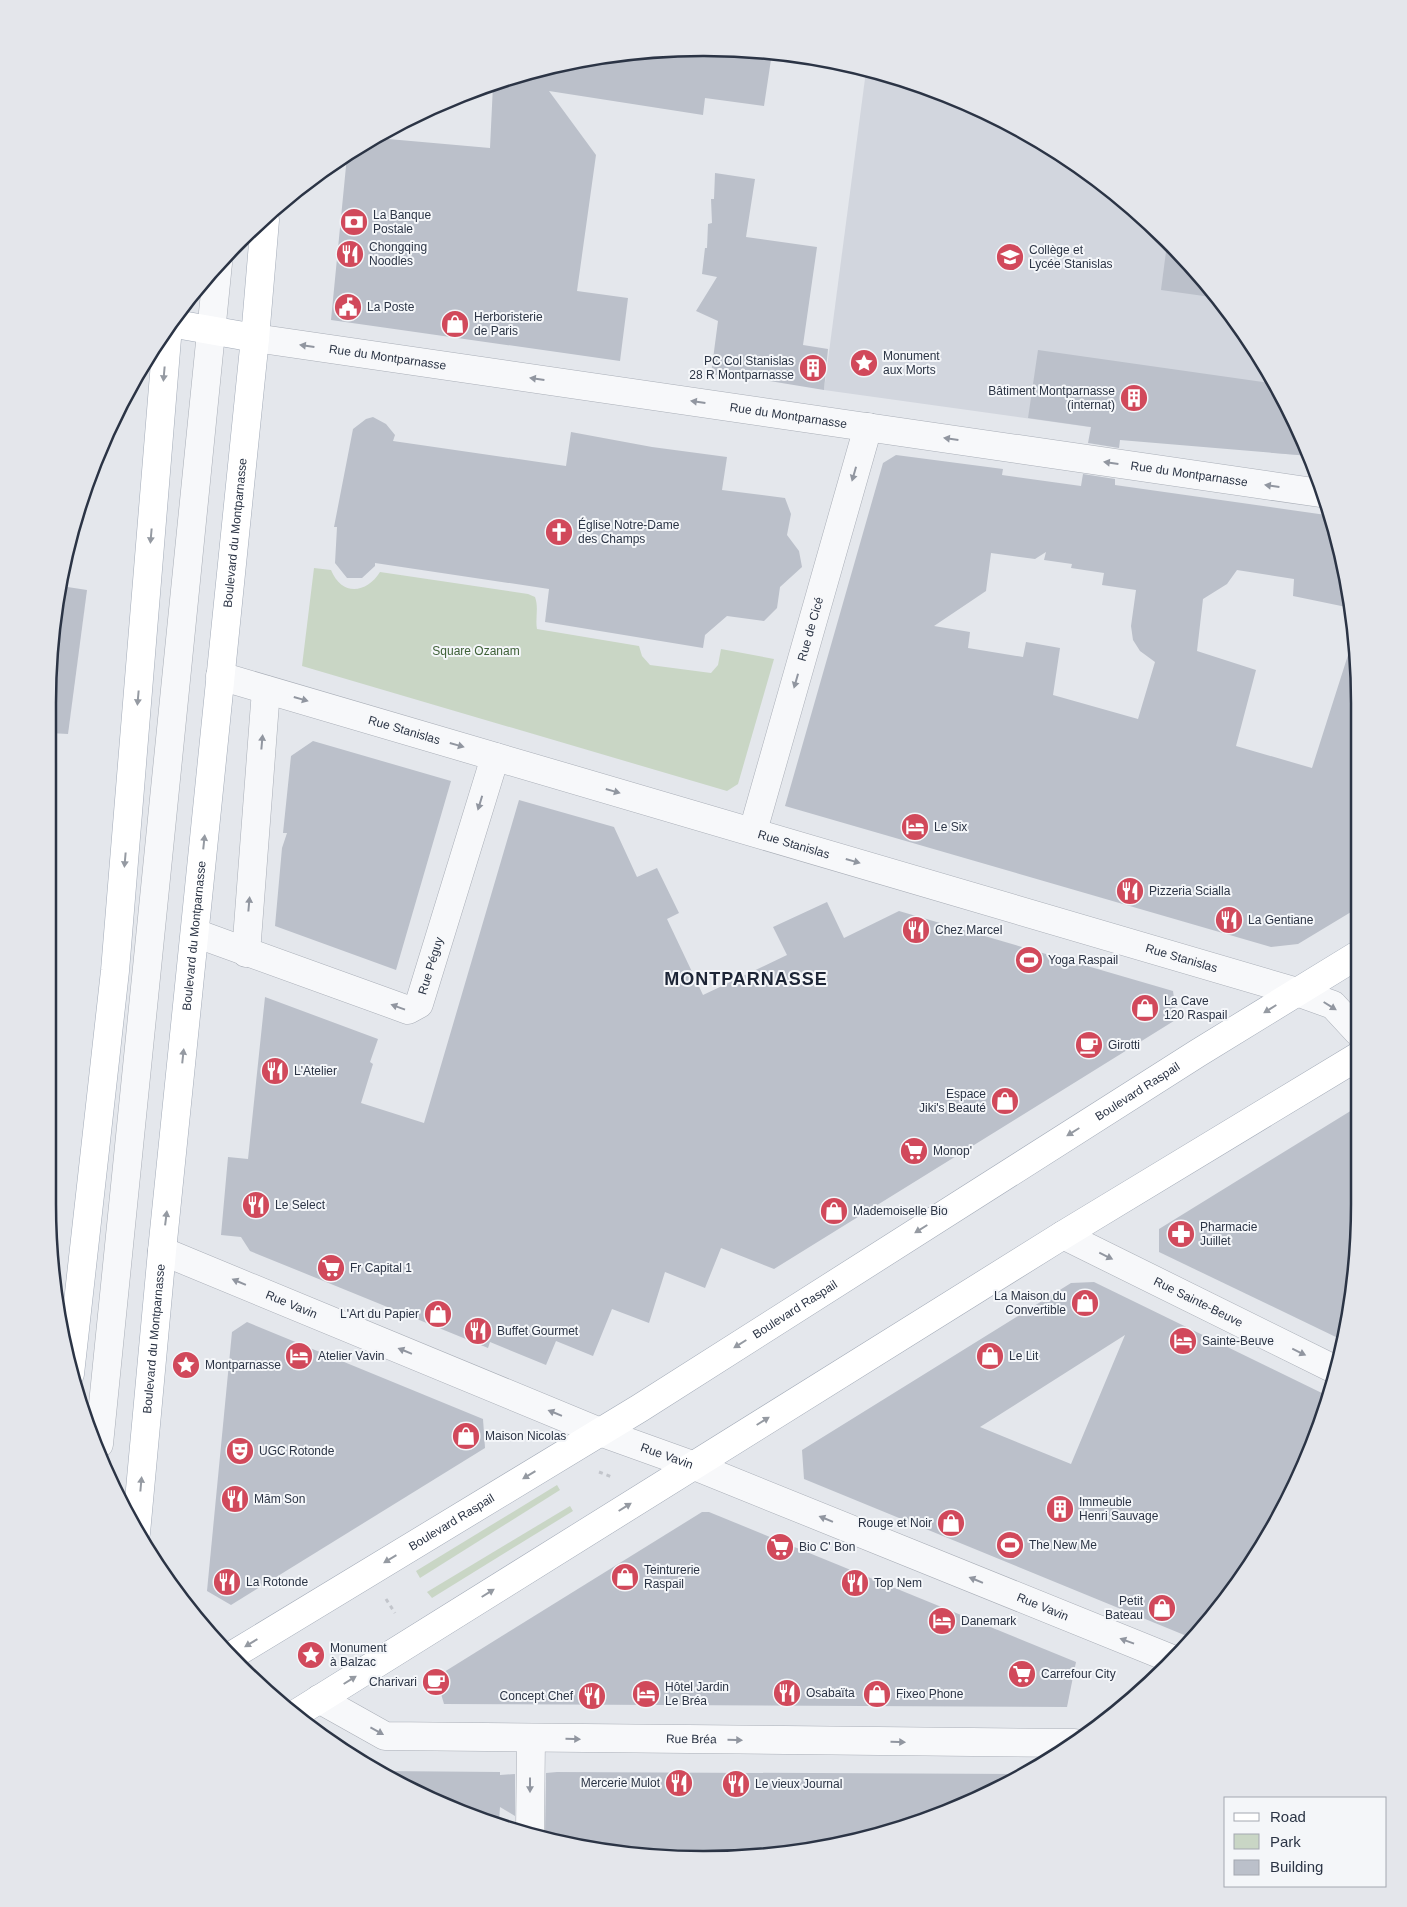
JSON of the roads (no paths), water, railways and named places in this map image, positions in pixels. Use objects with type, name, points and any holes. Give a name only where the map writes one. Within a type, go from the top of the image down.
[{"type":"main road","name":"Boulevard du Montparnasse","points":[[137,1517],[162,1251],[255,338],[264,229]]},
{"type":"main road","points":[[178,325],[255,338]]},
{"type":"main road","points":[[73,1348],[115,972],[168,340]]},
{"type":"main road","name":"Boulevard Raspail","points":[[238,1652],[600,1432],[1351,959]]},
{"type":"main road","points":[[301,1710],[1063,1235],[1351,1061]]},
{"type":"street","points":[[100,1435],[217,277]]},
{"type":"street","name":"Rue du Montparnasse","points":[[255,338],[1315,492]]},
{"type":"street","name":"Rue de Cicé","points":[[753,831],[868,427]]},
{"type":"street","name":"Rue Stanislas","points":[[220,676],[1297,992],[1333,1005],[1351,1024]]},
{"type":"street","points":[[246,953],[266,690]]},
{"type":"street","name":"Rue Péguy","points":[[195,933],[408,1010],[419,1004],[495,757]]},
{"type":"street","name":"Rue Sainte-Beuve","points":[[1063,1235],[1330,1367]]},
{"type":"street","name":"Rue Vavin","points":[[162,1251],[600,1432],[692,1465],[1165,1656]]},
{"type":"street","name":"Rue Bréa","points":[[319,1699],[385,1736],[1062,1743]]},
{"type":"street","points":[[530,1827],[531,1738]]},
{"type":"place","name":"La Banque Postale","points":[[354,222]]},
{"type":"place","name":"Chongqing Noodles","points":[[350,254]]},
{"type":"place","name":"Collège et Lycée Stanislas","points":[[1010,257]]},
{"type":"place","name":"La Poste","points":[[348,307]]},
{"type":"place","name":"Herboristerie de Paris","points":[[455,324]]},
{"type":"place","name":"Monument aux Morts","points":[[864,363]]},
{"type":"place","name":"PC Col Stanislas 28 R Montparnasse","points":[[813,368]]},
{"type":"place","name":"Bâtiment Montparnasse (internat)","points":[[1134,398]]},
{"type":"place","name":"Église Notre-Dame des Champs","points":[[559,532]]},
{"type":"place","name":"Le Six","points":[[915,827]]},
{"type":"place","name":"Pizzeria Scialla","points":[[1130,891]]},
{"type":"place","name":"La Gentiane","points":[[1229,920]]},
{"type":"place","name":"Chez Marcel","points":[[916,930]]},
{"type":"place","name":"Yoga Raspail","points":[[1029,960]]},
{"type":"place","name":"La Cave 120 Raspail","points":[[1145,1008]]},
{"type":"place","name":"Girotti","points":[[1089,1045]]},
{"type":"place","name":"L'Atelier","points":[[275,1071]]},
{"type":"place","name":"Espace Jiki's Beauté","points":[[1005,1101]]},
{"type":"place","name":"Monop'","points":[[914,1151]]},
{"type":"place","name":"Le Select","points":[[256,1205]]},
{"type":"place","name":"Mademoiselle Bio","points":[[834,1211]]},
{"type":"place","name":"Pharmacie Juillet","points":[[1181,1234]]},
{"type":"place","name":"Fr Capital 1","points":[[331,1268]]},
{"type":"place","name":"La Maison du Convertible","points":[[1085,1303]]},
{"type":"place","name":"L'Art du Papier","points":[[438,1314]]},
{"type":"place","name":"Buffet Gourmet","points":[[478,1331]]},
{"type":"place","name":"Sainte-Beuve","points":[[1183,1341]]},
{"type":"place","name":"Atelier Vavin","points":[[299,1356]]},
{"type":"place","name":"Le Lit","points":[[990,1356]]},
{"type":"place","name":"Montparnasse","points":[[186,1365]]},
{"type":"place","name":"Maison Nicolas","points":[[466,1436]]},
{"type":"place","name":"UGC Rotonde","points":[[240,1451]]},
{"type":"place","name":"Mām Son","points":[[235,1499]]},
{"type":"place","name":"Immeuble Henri Sauvage","points":[[1060,1509]]},
{"type":"place","name":"Rouge et Noir","points":[[951,1523]]},
{"type":"place","name":"The New Me","points":[[1010,1545]]},
{"type":"place","name":"Bio C' Bon","points":[[780,1547]]},
{"type":"place","name":"Teinturerie Raspail","points":[[625,1577]]},
{"type":"place","name":"La Rotonde","points":[[227,1582]]},
{"type":"place","name":"Top Nem","points":[[855,1583]]},
{"type":"place","name":"Petit Bateau","points":[[1162,1608]]},
{"type":"place","name":"Danemark","points":[[942,1621]]},
{"type":"place","name":"Monument à Balzac","points":[[311,1655]]},
{"type":"place","name":"Carrefour City","points":[[1022,1674]]},
{"type":"place","name":"Charivari","points":[[436,1682]]},
{"type":"place","name":"Osabaïta","points":[[787,1693]]},
{"type":"place","name":"Hôtel Jardin Le Bréa","points":[[646,1694]]},
{"type":"place","name":"Fixeo Phone","points":[[877,1694]]},
{"type":"place","name":"Concept Chef","points":[[592,1696]]},
{"type":"place","name":"Mercerie Mulot","points":[[679,1783]]},
{"type":"place","name":"Le vieux Journal","points":[[736,1784]]},
{"type":"district","name":"MONTPARNASSE","points":[[746,979]]},
{"type":"park label","name":"Square Ozanam","points":[[476,651]]}]
